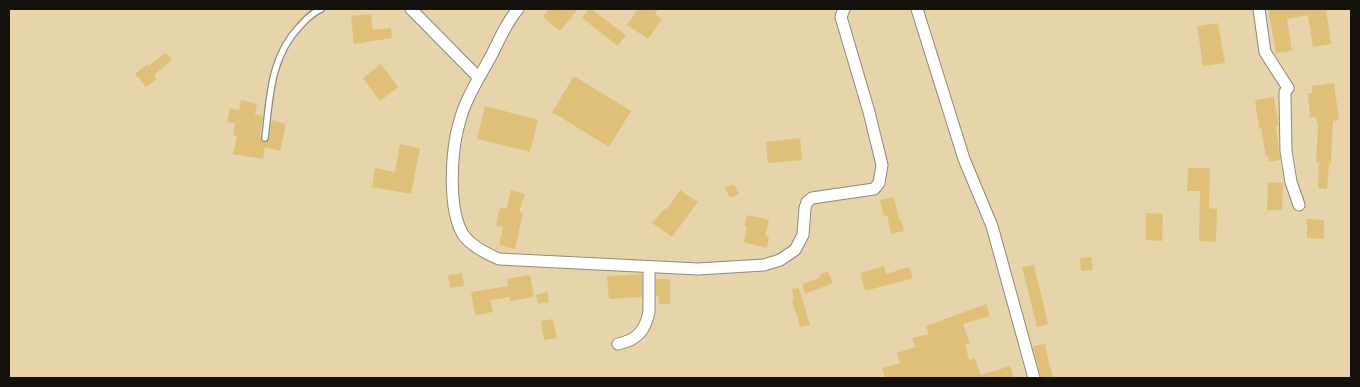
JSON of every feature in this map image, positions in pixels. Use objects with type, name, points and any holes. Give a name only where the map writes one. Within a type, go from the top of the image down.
[{"type":"street","points":[[411,9],[478,77]]},
{"type":"street","points":[[518,9],[501,33],[490,58],[478,77],[460,118],[454,147],[453,195],[456,218],[465,237],[486,253],[499,259],[698,269],[764,265],[780,260],[795,250],[803,236],[805,208],[807,202],[812,198],[874,189],[879,183],[882,165],[869,112],[841,16],[844,9]]},
{"type":"street","points":[[917,9],[964,159],[992,226],[1034,378]]},
{"type":"street","points":[[1259,9],[1265,52],[1288,88],[1284,97],[1286,151],[1291,182],[1299,205]]},
{"type":"street","points":[[618,344],[631,342],[638,336],[648,319],[649,267]]},
{"type":"lane","points":[[265,138],[271,86],[278,58],[290,36],[312,13],[321,9]]},
{"type":"shaded area","points":[[9,9],[1351,9],[1351,378],[9,378]]},
{"type":"building","points":[[549,9],[578,9],[560,31],[543,17]]},
{"type":"building","points":[[589,9],[626,35],[618,46],[582,18]]},
{"type":"building","points":[[638,9],[658,9],[655,14],[662,19],[648,39],[627,25]]},
{"type":"building","points":[[1268,9],[1326,9],[1331,44],[1313,47],[1308,15],[1287,19],[1292,51],[1276,53]]},
{"type":"building","points":[[371,14],[373,30],[391,28],[392,38],[354,44],[351,16]]},
{"type":"building","points":[[1218,23],[1225,63],[1203,66],[1197,26]]},
{"type":"building","points":[[166,53],[172,60],[154,75],[156,79],[146,87],[135,74],[147,64],[148,66]]},
{"type":"building","points":[[381,64],[398,87],[380,101],[363,78]]},
{"type":"building","points":[[574,76],[631,111],[609,147],[552,112]]},
{"type":"building","points":[[1334,83],[1339,120],[1333,121],[1331,163],[1329,163],[1327,189],[1318,188],[1319,163],[1316,162],[1318,127],[1316,117],[1310,118],[1308,93],[1312,93],[1312,86]]},
{"type":"building","points":[[1274,97],[1278,122],[1278,126],[1276,126],[1280,160],[1269,162],[1268,156],[1266,157],[1261,128],[1259,129],[1255,100]]},
{"type":"building","points":[[241,100],[257,104],[255,114],[263,116],[260,137],[263,142],[269,140],[272,120],[286,124],[280,151],[265,147],[263,159],[233,154],[237,136],[233,135],[235,123],[227,122],[230,108],[239,111]]},
{"type":"building","points":[[485,106],[538,120],[530,152],[477,139]]},
{"type":"building","points":[[800,138],[802,160],[768,163],[766,142]]},
{"type":"building","points":[[400,144],[420,148],[411,194],[372,187],[375,168],[395,172]]},
{"type":"building","points":[[1188,168],[1210,168],[1209,208],[1217,209],[1216,242],[1199,241],[1200,191],[1187,191]]},
{"type":"building","points":[[1268,182],[1283,183],[1282,210],[1267,210]]},
{"type":"building","points":[[734,184],[739,194],[730,198],[725,188]]},
{"type":"building","points":[[511,190],[525,194],[519,212],[523,213],[515,249],[499,245],[503,227],[496,226],[500,207],[506,209]]},
{"type":"building","points":[[680,190],[698,202],[672,237],[652,223],[665,208],[666,210]]},
{"type":"building","points":[[894,197],[899,220],[901,219],[904,231],[891,234],[887,215],[884,216],[880,200]]},
{"type":"building","points":[[1146,213],[1163,214],[1162,241],[1146,240]]},
{"type":"building","points":[[747,215],[769,220],[765,236],[769,237],[767,248],[744,242]]},
{"type":"building","points":[[1307,219],[1324,220],[1324,239],[1307,238]]},
{"type":"building","points":[[1091,257],[1093,270],[1081,271],[1080,258]]},
{"type":"building","points":[[1034,265],[1048,324],[1037,327],[1022,267]]},
{"type":"building","points":[[884,266],[886,274],[909,267],[913,278],[865,291],[860,273]]},
{"type":"building","points":[[828,271],[833,283],[805,294],[802,284],[820,278],[819,275]]},
{"type":"building","points":[[462,273],[464,286],[450,288],[448,275]]},
{"type":"building","points":[[642,274],[642,297],[609,299],[607,276]]},
{"type":"building","points":[[530,275],[534,297],[510,301],[510,297],[490,300],[493,312],[475,315],[471,292],[508,286],[507,279]]},
{"type":"building","points":[[656,279],[670,279],[670,304],[659,304],[658,296],[656,296]]},
{"type":"building","points":[[799,288],[810,325],[800,327],[792,300],[794,299],[792,289]]},
{"type":"building","points":[[547,292],[549,302],[538,304],[536,295]]},
{"type":"building","points":[[986,304],[990,316],[963,324],[970,343],[965,344],[969,360],[975,358],[981,375],[1010,366],[1014,378],[885,378],[882,368],[900,363],[897,353],[915,347],[912,338],[929,334],[926,326]]},
{"type":"building","points":[[553,319],[557,338],[544,340],[541,321]]},
{"type":"building","points":[[1045,344],[1054,378],[1041,378],[1033,346]]}]
